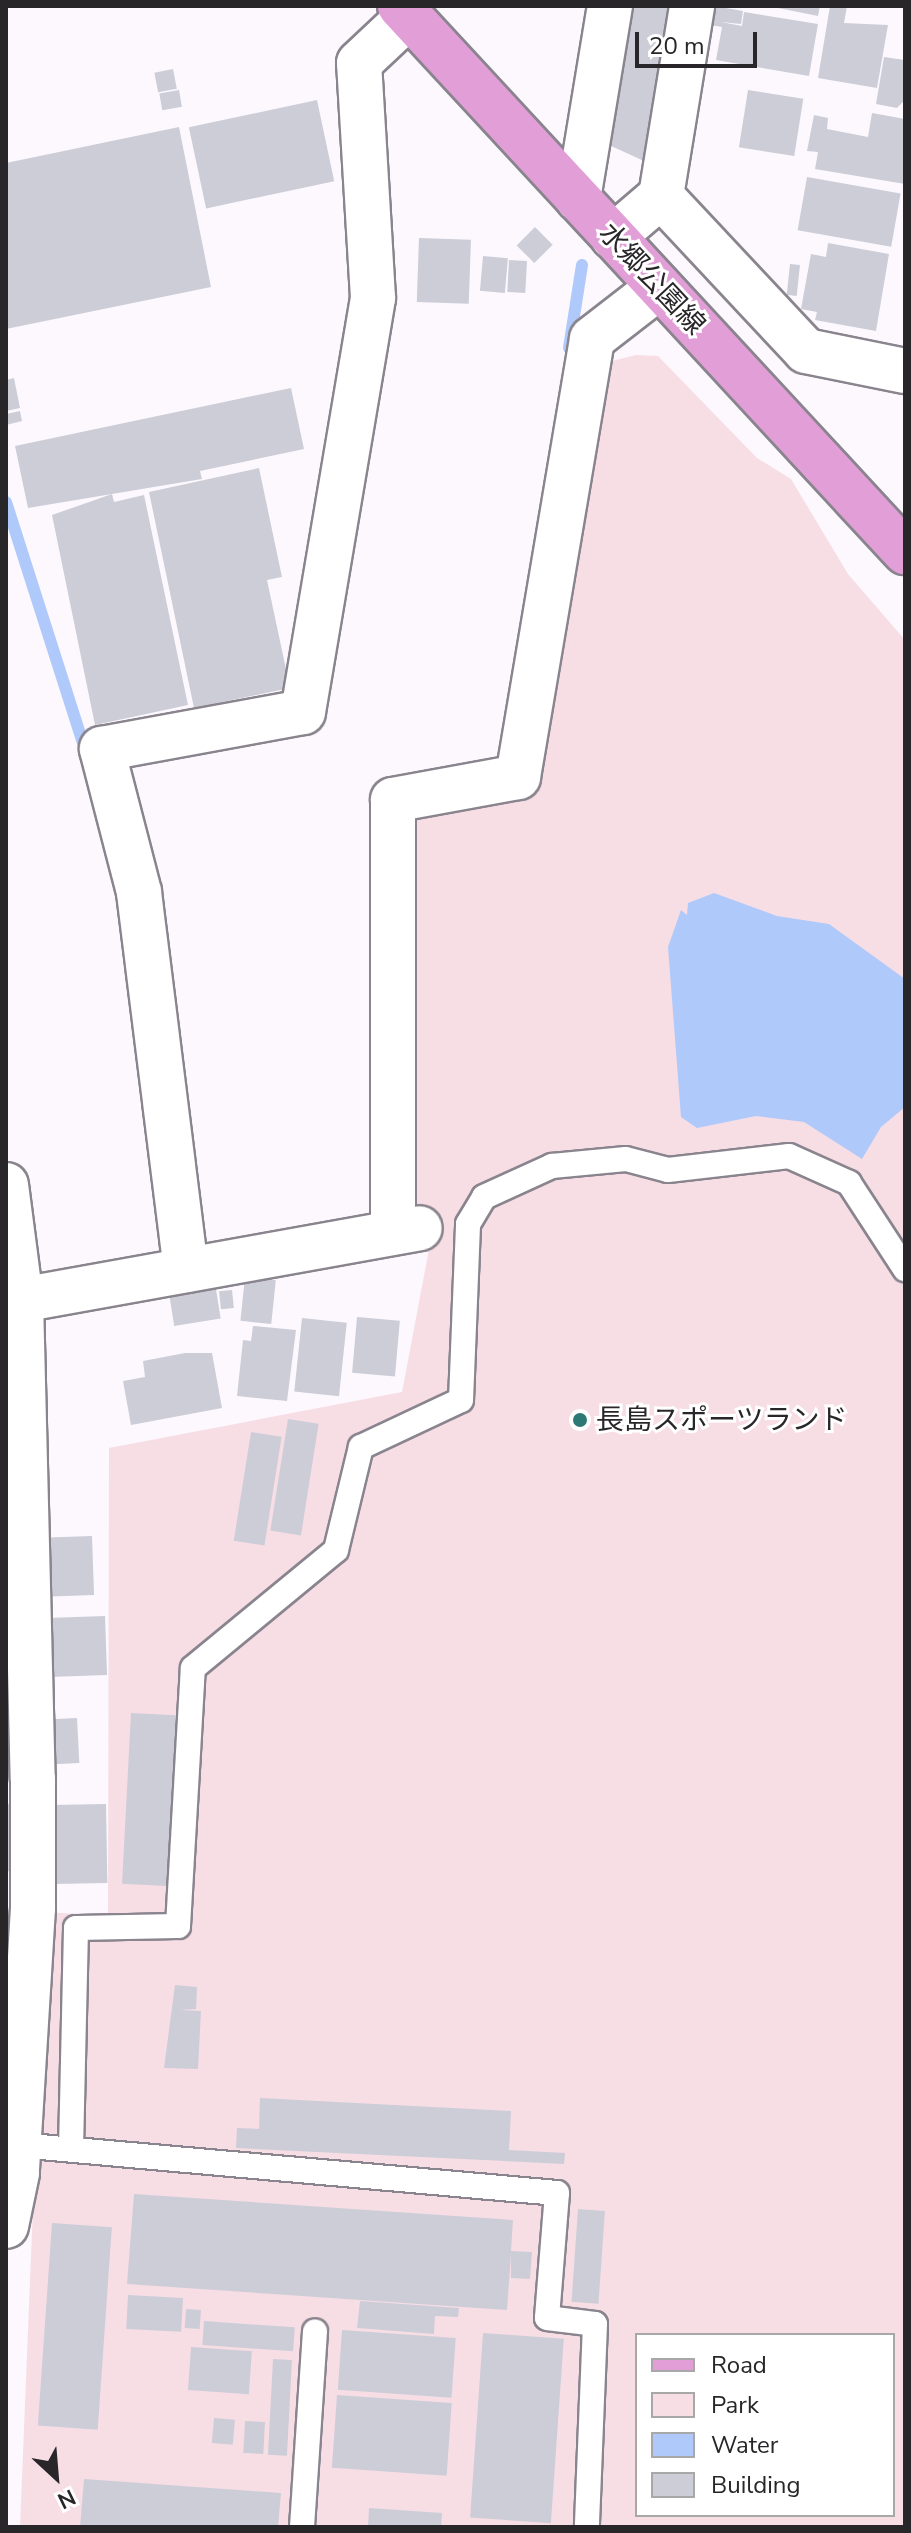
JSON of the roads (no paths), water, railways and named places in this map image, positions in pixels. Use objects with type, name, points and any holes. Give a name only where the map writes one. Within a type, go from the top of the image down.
[{"type":"main road","name":"水郷公園線","points":[[405,11],[905,552]]},
{"type":"street","points":[[578,199],[610,6]]},
{"type":"street","points":[[613,237],[661,196],[692,6]]},
{"type":"street","points":[[186,1270],[139,892],[102,749],[303,712],[373,298],[359,63],[405,11]]},
{"type":"street","points":[[661,196],[806,351],[903,361]]},
{"type":"street","points":[[21,1300],[408,1230],[393,800],[518,777],[592,339],[659,287]]},
{"type":"street","points":[[6,1185],[21,1300],[33,1908],[14,2163],[6,2226]]},
{"type":"lane","points":[[71,2149],[76,1928],[178,1926],[193,1668],[336,1550],[361,1447],[461,1400],[468,1224],[484,1197],[552,1166],[626,1159],[668,1170],[789,1156],[849,1183],[905,1269]]},
{"type":"lane","points":[[14,2163],[71,2149],[557,2193],[547,2318],[595,2324],[587,2527]]},
{"type":"lane","points":[[302,2527],[315,2331]]},
{"type":"water","points":[[714,893],[777,916],[829,924],[905,979],[905,1107],[881,1127],[862,1159],[804,1122],[756,1116],[697,1128],[681,1117],[668,947],[681,910],[687,915],[688,903]]},
{"type":"waterway","points":[[569,348],[582,265]]},
{"type":"waterway","points":[[6,502],[86,753]]},
{"type":"place","name":"長島スポーツランド","points":[[580,1420]]}]
